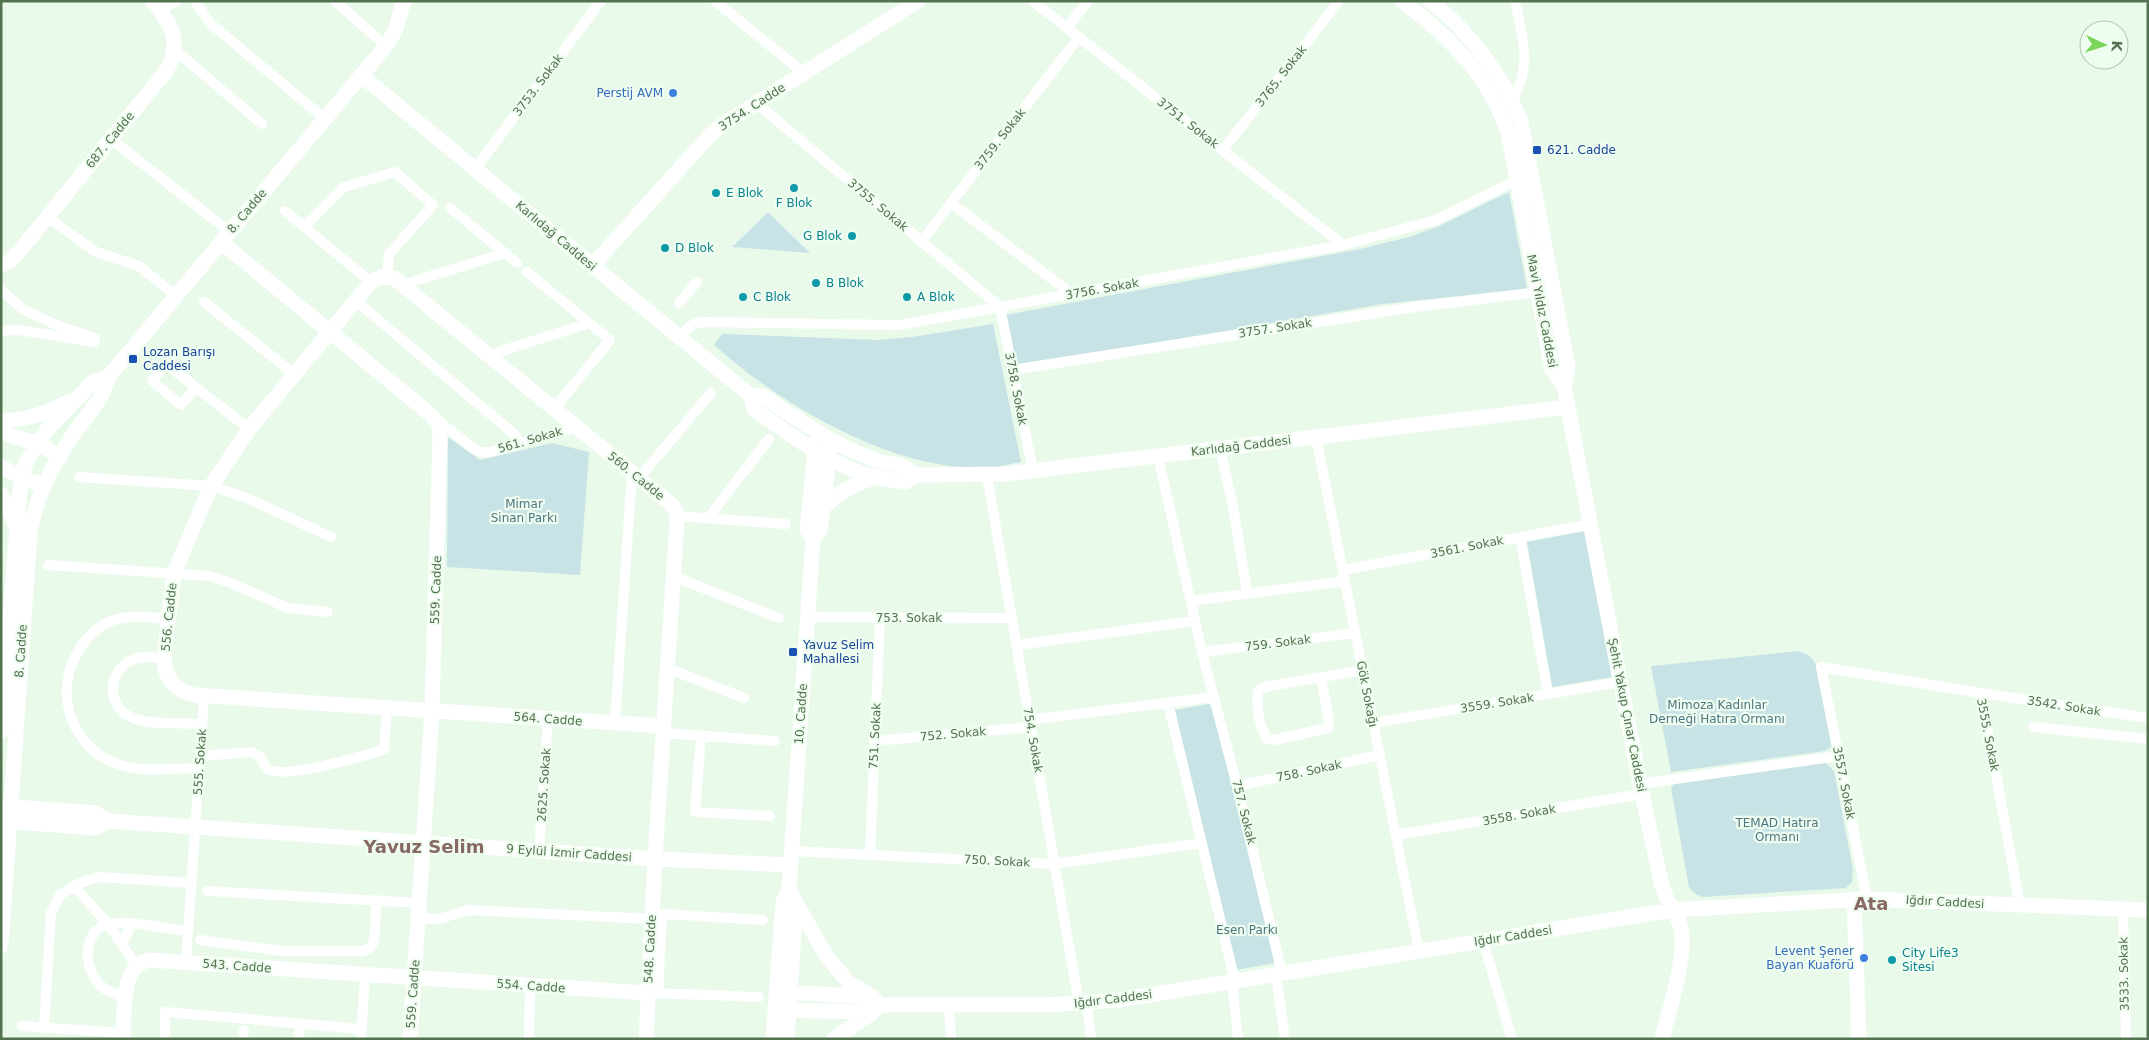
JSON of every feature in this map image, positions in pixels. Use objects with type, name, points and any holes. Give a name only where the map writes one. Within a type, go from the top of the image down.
[{"type":"main road","name":"8. Cadde","points":[[1,946],[6,806],[30,534],[34,511],[45,484],[76,430],[105,392],[109,376],[386,46],[395,31],[404,1]]},
{"type":"main road","name":"3754. Cadde","points":[[592,266],[709,136],[756,103],[918,1]]},
{"type":"main road","name":"Mavi Yıldız Caddesi","points":[[1402,1],[1448,38],[1513,100],[1522,125],[1568,366],[1564,387]]},
{"type":"main road","name":"Mavi Yıldız Caddesi","points":[[1430,1],[1456,24],[1491,80],[1508,132],[1552,369],[1564,387]]},
{"type":"main road","points":[[156,6],[173,30],[175,50]]},
{"type":"main road","name":"687. Cadde","points":[[1,265],[14,258],[167,70],[175,50]]},
{"type":"main road","name":"Karlıdağ Caddesi","points":[[362,76],[751,396],[754,409],[815,451],[876,478],[906,482],[915,475],[987,476],[1568,407]]},
{"type":"main road","points":[[225,237],[329,332],[435,419]]},
{"type":"main road","points":[[329,332],[371,282],[381,276],[387,276]]},
{"type":"main road","name":"560. Cadde","points":[[387,276],[394,278],[672,505],[677,516]]},
{"type":"main road","name":"556. Cadde","points":[[329,332],[249,429],[211,486],[174,573],[164,659],[166,674],[176,687],[188,694],[432,711]]},
{"type":"main road","name":"8. Cadde","points":[[1,731],[21,477],[27,460],[36,444],[93,382],[109,376]]},
{"type":"main road","name":"Şehit Yakup Çınar Caddesi","points":[[1564,387],[1641,789],[1662,886],[1665,898],[1681,927],[1682,941],[1677,977],[1660,1038]]},
{"type":"main road","points":[[1,421],[26,419],[58,408],[80,396]]},
{"type":"main road","name":"Karlıdağ Caddesi","points":[[751,396],[763,396],[831,441],[879,462],[907,467],[915,475]]},
{"type":"main road","name":"559. Cadde","points":[[410,1039],[432,711],[440,492],[440,436],[438,423],[435,419]]},
{"type":"main road","points":[[1,432],[36,444],[60,458]]},
{"type":"main road","name":"10. Cadde","points":[[787,1039],[782,1010],[792,896],[790,858],[812,538],[807,530],[817,433]]},
{"type":"main road","name":"10. Cadde","points":[[812,538],[820,530],[831,441]]},
{"type":"main road","points":[[1,467],[38,484],[45,484]]},
{"type":"main road","points":[[823,508],[835,496],[847,488],[876,478]]},
{"type":"main road","points":[[1,494],[12,515],[16,535]]},
{"type":"main road","points":[[655,859],[677,516]]},
{"type":"main road","name":"564. Cadde","points":[[432,711],[615,723],[664,729]]},
{"type":"main road","name":"9 Eylül İzmir Caddesi","points":[[6,806],[96,813],[109,821],[655,859],[790,858]]},
{"type":"main road","name":"9 Eylül İzmir Caddesi","points":[[5,822],[95,828],[109,821]]},
{"type":"main road","name":"548. Cadde","points":[[646,1039],[653,993],[652,919],[655,859]]},
{"type":"main road","points":[[792,896],[827,957],[849,983],[875,1005],[834,1039]]},
{"type":"main road","points":[[1859,1039],[1860,899]]},
{"type":"main road","name":"Iğdır Caddesi","points":[[782,1010],[875,1005],[1083,1003],[1279,974],[1672,910],[1860,899],[2148,910]]},
{"type":"main road","name":"543. Cadde","points":[[137,966],[149,960],[414,978]]},
{"type":"main road","points":[[124,1036],[128,978],[137,966]]},
{"type":"main road","name":"554. Cadde","points":[[414,978],[653,993]]},
{"type":"main road","name":"Iğdır Caddesi","points":[[783,992],[875,1005]]},
{"type":"main road","name":"10. Cadde","points":[[773,1039],[782,1010]]},
{"type":"street","points":[[156,6],[177,1]]},
{"type":"street","points":[[195,1],[210,24],[325,119]]},
{"type":"street","points":[[335,1],[386,46]]},
{"type":"street","name":"3753. Sokak","points":[[475,169],[602,1]]},
{"type":"street","points":[[715,1],[804,73]]},
{"type":"street","name":"3751. Sokak","points":[[1033,1],[1343,246]]},
{"type":"street","points":[[1067,27],[1088,1]]},
{"type":"street","name":"3765. Sokak","points":[[1223,150],[1339,1]]},
{"type":"street","points":[[1513,100],[1524,70],[1525,50],[1515,1]]},
{"type":"street","name":"3759. Sokak","points":[[921,242],[1079,36]]},
{"type":"street","points":[[175,50],[262,124]]},
{"type":"street","name":"3755. Sokak","points":[[756,103],[1000,307]]},
{"type":"street","points":[[111,139],[225,237]]},
{"type":"street","points":[[304,227],[344,187],[395,172],[433,205],[389,254],[387,276]]},
{"type":"street","name":"3756. Sokak","points":[[680,338],[693,323],[702,322],[899,325],[1343,246],[1436,220],[1517,180]]},
{"type":"street","points":[[951,202],[1072,294]]},
{"type":"street","points":[[450,208],[517,263]]},
{"type":"street","points":[[285,211],[371,282]]},
{"type":"street","points":[[47,217],[96,252],[139,266],[176,296]]},
{"type":"street","points":[[402,285],[505,253]]},
{"type":"street","points":[[527,272],[610,340],[554,409]]},
{"type":"street","points":[[679,302],[697,282]]},
{"type":"street","points":[[1,290],[24,310],[59,326],[95,338],[94,342],[20,330],[1,331]]},
{"type":"street","name":"3757. Sokak","points":[[1012,370],[1405,308],[1538,292]]},
{"type":"street","points":[[355,300],[514,434],[521,443]]},
{"type":"street","points":[[204,302],[294,374]]},
{"type":"street","name":"3758. Sokak","points":[[1000,307],[1032,471]]},
{"type":"street","points":[[489,355],[589,323]]},
{"type":"street","points":[[196,388],[249,429]]},
{"type":"street","points":[[615,723],[635,475],[711,392]]},
{"type":"street","name":"561. Sokak","points":[[435,419],[474,449],[481,452],[490,452],[576,427]]},
{"type":"street","name":"Gök Sokağı","points":[[1316,437],[1419,951]]},
{"type":"street","points":[[708,518],[769,439]]},
{"type":"street","points":[[1220,449],[1233,506],[1247,592]]},
{"type":"street","name":"757. Sokak","points":[[1158,456],[1202,652],[1237,786],[1279,974],[1285,1039]]},
{"type":"street","name":"754. Sokak","points":[[987,476],[1054,864],[1091,1039]]},
{"type":"street","points":[[79,477],[211,486],[247,498],[331,538]]},
{"type":"street","points":[[677,516],[786,524]]},
{"type":"street","name":"3561. Sokak","points":[[1191,601],[1344,576],[1520,537],[1591,524]]},
{"type":"street","points":[[1520,537],[1548,694]]},
{"type":"street","points":[[48,565],[174,573],[221,579],[288,608],[328,612]]},
{"type":"street","points":[[673,576],[780,618]]},
{"type":"street","points":[[168,619],[141,616],[122,618],[98,628],[86,640],[74,658],[68,678],[67,702],[69,714],[80,737],[88,746],[109,761],[132,768],[200,768]]},
{"type":"street","name":"753. Sokak","points":[[807,617],[1012,618]]},
{"type":"street","name":"751. Sokak","points":[[870,855],[880,618]]},
{"type":"street","points":[[1017,645],[1195,621]]},
{"type":"street","name":"759. Sokak","points":[[1202,652],[1355,634]]},
{"type":"street","points":[[164,659],[137,658],[123,666],[116,676],[114,701],[120,709],[137,720],[202,724]]},
{"type":"street","name":"3555. Sokak","points":[[1821,667],[1981,693],[2020,906]]},
{"type":"street","name":"3557. Sokak","points":[[1821,667],[1839,756],[1860,899]]},
{"type":"street","points":[[667,668],[744,698]]},
{"type":"street","points":[[1321,677],[1330,721],[1328,728],[1274,740],[1268,739],[1263,733],[1257,700],[1258,691],[1264,687],[1321,677],[1363,670]]},
{"type":"street","name":"3559. Sokak","points":[[1373,723],[1620,682]]},
{"type":"street","name":"3542. Sokak","points":[[1981,693],[2148,718]]},
{"type":"street","name":"555. Sokak","points":[[186,962],[204,696]]},
{"type":"street","name":"752. Sokak","points":[[874,741],[1030,723],[1214,697]]},
{"type":"street","points":[[1168,704],[1234,981],[1238,1039]]},
{"type":"street","points":[[200,756],[252,752],[257,753],[270,772],[310,769],[384,750],[387,708]]},
{"type":"street","name":"2625. Sokak","points":[[539,851],[548,719]]},
{"type":"street","points":[[2033,727],[2148,739]]},
{"type":"street","points":[[664,729],[700,735],[775,741]]},
{"type":"street","points":[[700,735],[695,812],[770,816]]},
{"type":"street","name":"758. Sokak","points":[[1237,786],[1380,755]]},
{"type":"street","name":"3558. Sokak","points":[[1396,835],[1641,789],[1839,756]]},
{"type":"street","name":"750. Sokak","points":[[790,858],[870,855],[1054,864],[1202,844]]},
{"type":"street","points":[[44,1028],[52,909],[60,896],[74,886],[93,878],[104,877],[192,883]]},
{"type":"street","points":[[74,886],[108,924],[137,966]]},
{"type":"street","points":[[207,891],[419,903]]},
{"type":"street","points":[[200,940],[282,951],[363,951],[370,948],[374,942],[377,900]]},
{"type":"street","points":[[418,918],[439,919],[468,910],[652,919]]},
{"type":"street","name":"3533. Sokak","points":[[2123,910],[2126,1039]]},
{"type":"street","points":[[758,997],[653,993],[662,914],[763,920]]},
{"type":"street","points":[[126,996],[116,996],[105,991],[94,979],[89,967],[88,954],[91,941],[98,930],[108,924],[180,930]]},
{"type":"street","points":[[122,944],[131,925]]},
{"type":"street","points":[[1483,941],[1512,1039]]},
{"type":"street","points":[[165,1039],[166,1012],[300,1024],[362,1034],[365,975]]},
{"type":"street","points":[[529,1039],[530,986]]},
{"type":"street","points":[[949,1005],[951,1039]]},
{"type":"street","points":[[299,1039],[300,1024]]},
{"type":"street","points":[[22,1026],[124,1036]]},
{"type":"green space","points":[[1509,192],[1527,289],[1383,304],[1015,367],[1005,315],[1360,249],[1409,237],[1437,227]]},
{"type":"green space","points":[[768,212],[810,253],[732,247]]},
{"type":"green space","points":[[993,324],[1021,462],[988,468],[948,466],[912,458],[875,446],[839,430],[771,390],[714,345],[722,334],[879,340],[912,337]]},
{"type":"green space","name":"Mimar Sinan Parkı","points":[[448,437],[480,460],[552,443],[589,452],[580,575],[447,567]]},
{"type":"green space","points":[[1586,531],[1612,677],[1552,687],[1527,542]]},
{"type":"green space","name":"Mimoza Kadınlar Derneği Hatıra Ormanı","points":[[1799,651],[1808,655],[1815,662],[1832,746],[1825,751],[1671,772],[1651,666]]},
{"type":"green space","name":"Esen Parkı","points":[[1208,704],[1214,705],[1275,963],[1236,970],[1175,710]]},
{"type":"green space","name":"TEMAD Hatıra Ormanı","points":[[1825,762],[1834,771],[1853,869],[1852,882],[1846,888],[1703,897],[1694,893],[1689,887],[1671,788],[1674,783]]},
{"type":"place","name":"Perstij AVM","points":[[673,93]]},
{"type":"place","name":"621. Cadde","points":[[1537,150]]},
{"type":"place","name":"F Blok","points":[[794,188]]},
{"type":"place","name":"E Blok","points":[[716,193]]},
{"type":"place","name":"G Blok","points":[[852,236]]},
{"type":"place","name":"D Blok","points":[[665,248]]},
{"type":"place","name":"B Blok","points":[[816,283]]},
{"type":"place","name":"C Blok","points":[[743,297]]},
{"type":"place","name":"A Blok","points":[[907,297]]},
{"type":"place","name":"Lozan Barışı Caddesi","points":[[133,359]]},
{"type":"place","name":"Yavuz Selim Mahallesi","points":[[793,652]]},
{"type":"place","name":"Levent Şener Bayan Kuaförü","points":[[1864,958]]},
{"type":"place","name":"City Life3 Sitesi","points":[[1892,960]]},
{"type":"district","name":"Yavuz Selim","points":[[424,847]]},
{"type":"district","name":"Ata","points":[[1871,904]]}]
